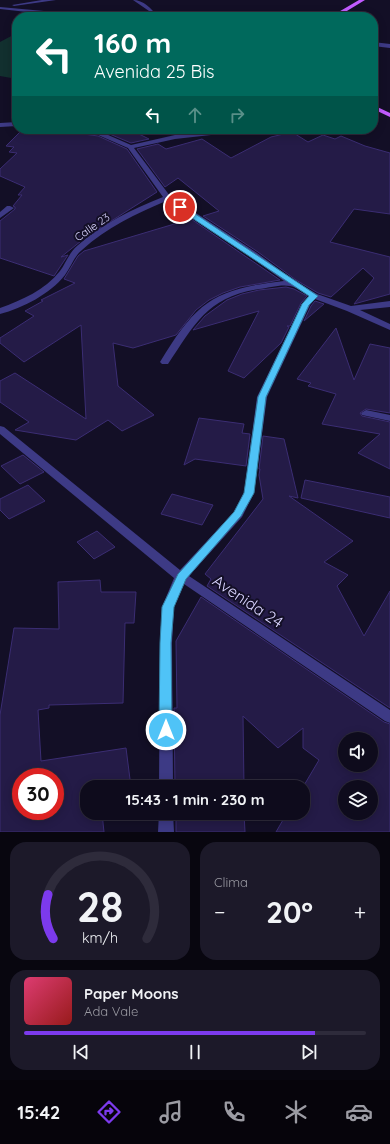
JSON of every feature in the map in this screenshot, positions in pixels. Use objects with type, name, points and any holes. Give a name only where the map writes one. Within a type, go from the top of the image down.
[{"type":"main road","points":[[342,12],[364,0]]},
{"type":"main road","points":[[378,110],[390,116]]},
{"type":"street","points":[[0,8],[54,0]]},
{"type":"street","points":[[135,0],[152,12]]},
{"type":"street","points":[[0,8],[39,12]]},
{"type":"street","points":[[378,45],[390,46]]},
{"type":"street","points":[[0,125],[12,124]]},
{"type":"street","points":[[101,134],[130,147],[167,198],[292,283],[314,296],[350,309],[390,327]]},
{"type":"street","points":[[130,147],[174,137],[202,134]]},
{"type":"street","name":"Calle 23","points":[[0,311],[34,298],[60,276],[78,249],[123,218],[141,208],[167,198]]},
{"type":"street","points":[[0,216],[10,208]]},
{"type":"street","points":[[166,362],[180,336],[200,313],[214,302],[231,293],[265,286],[292,283]]},
{"type":"street","points":[[166,780],[166,643],[168,607],[181,577],[238,514],[249,493],[262,397],[306,304],[314,296]]},
{"type":"street","points":[[350,309],[390,304]]},
{"type":"street","points":[[366,413],[390,418]]},
{"type":"street","name":"Avenida 24","points":[[0,430],[181,577],[200,588],[390,717]]},
{"type":"street","points":[[166,820],[166,832]]},
{"type":"green space","points":[[12,36],[12,78],[0,76],[0,42]]},
{"type":"building","points":[[18,134],[84,134],[98,136],[127,149],[157,192],[86,237],[61,257],[68,255],[54,276],[0,258],[0,221],[15,209],[13,206],[22,195],[18,195],[25,187],[0,176],[0,169],[17,153],[9,152],[14,147],[6,146]]},
{"type":"building","points":[[110,134],[139,134],[149,139],[131,143]]},
{"type":"building","points":[[284,134],[295,134],[308,142],[323,135],[335,139],[341,136],[365,146],[390,153],[390,214],[354,209],[330,242],[390,257],[390,294],[354,304],[374,278],[363,268],[331,297],[318,293],[296,280],[258,252],[203,216],[219,211],[178,178],[165,187],[137,149],[158,144],[166,149],[202,139],[231,158],[271,137]]},
{"type":"building","points":[[191,219],[280,280],[240,287],[209,300],[196,310],[176,335],[133,348],[113,343],[118,386],[154,415],[122,431],[108,420],[76,440],[15,430],[29,422],[0,402],[0,381],[15,373],[86,419],[81,325],[24,362],[0,343],[0,338],[34,316],[25,311],[43,301],[41,300],[75,283],[64,279],[78,256],[84,251]]},
{"type":"building","points":[[286,287],[294,289],[307,296],[301,303],[290,326],[287,326],[289,327],[281,343],[244,378],[228,371],[259,311],[193,330],[205,316],[227,300],[242,294],[259,290]]},
{"type":"building","points":[[315,301],[324,304],[304,321],[311,306]]},
{"type":"building","points":[[336,328],[354,380],[370,344],[390,348],[390,413],[366,409],[360,413],[362,416],[390,422],[390,469],[358,453],[380,434],[322,424],[336,394],[308,386],[311,383],[297,379]]},
{"type":"building","points":[[199,418],[244,424],[242,433],[250,434],[246,466],[195,459],[184,465]]},
{"type":"building","points":[[263,436],[284,439],[298,498],[289,496],[353,541],[324,562],[348,575],[337,586],[364,636],[390,591],[390,708],[207,586],[211,579],[205,574],[263,499],[259,469]]},
{"type":"building","points":[[23,455],[44,472],[20,484],[1,466]]},
{"type":"building","points":[[305,480],[390,497],[390,518],[301,498]]},
{"type":"building","points":[[28,485],[45,501],[9,519],[0,510],[0,499]]},
{"type":"building","points":[[172,494],[213,505],[202,525],[161,514]]},
{"type":"building","points":[[97,531],[115,547],[94,559],[77,542]]},
{"type":"building","points":[[100,580],[101,592],[136,592],[134,623],[125,623],[123,703],[49,705],[49,708],[38,710],[41,761],[126,748],[130,780],[80,780],[80,820],[103,820],[104,832],[0,832],[0,715],[14,628],[59,629],[58,582]]},
{"type":"building","points":[[201,597],[384,722],[390,724],[390,832],[276,832],[283,820],[310,820],[310,780],[307,780],[319,760],[303,748],[303,728],[278,748],[243,716],[244,780],[175,780],[174,708],[177,708],[176,641]]},
{"type":"building","points":[[176,820],[244,820],[245,832],[176,832]]},
{"type":"route","points":[[166,730],[166,643],[168,607],[181,577],[238,514],[249,493],[262,397],[306,304],[314,296],[292,283],[180,207]]}]
